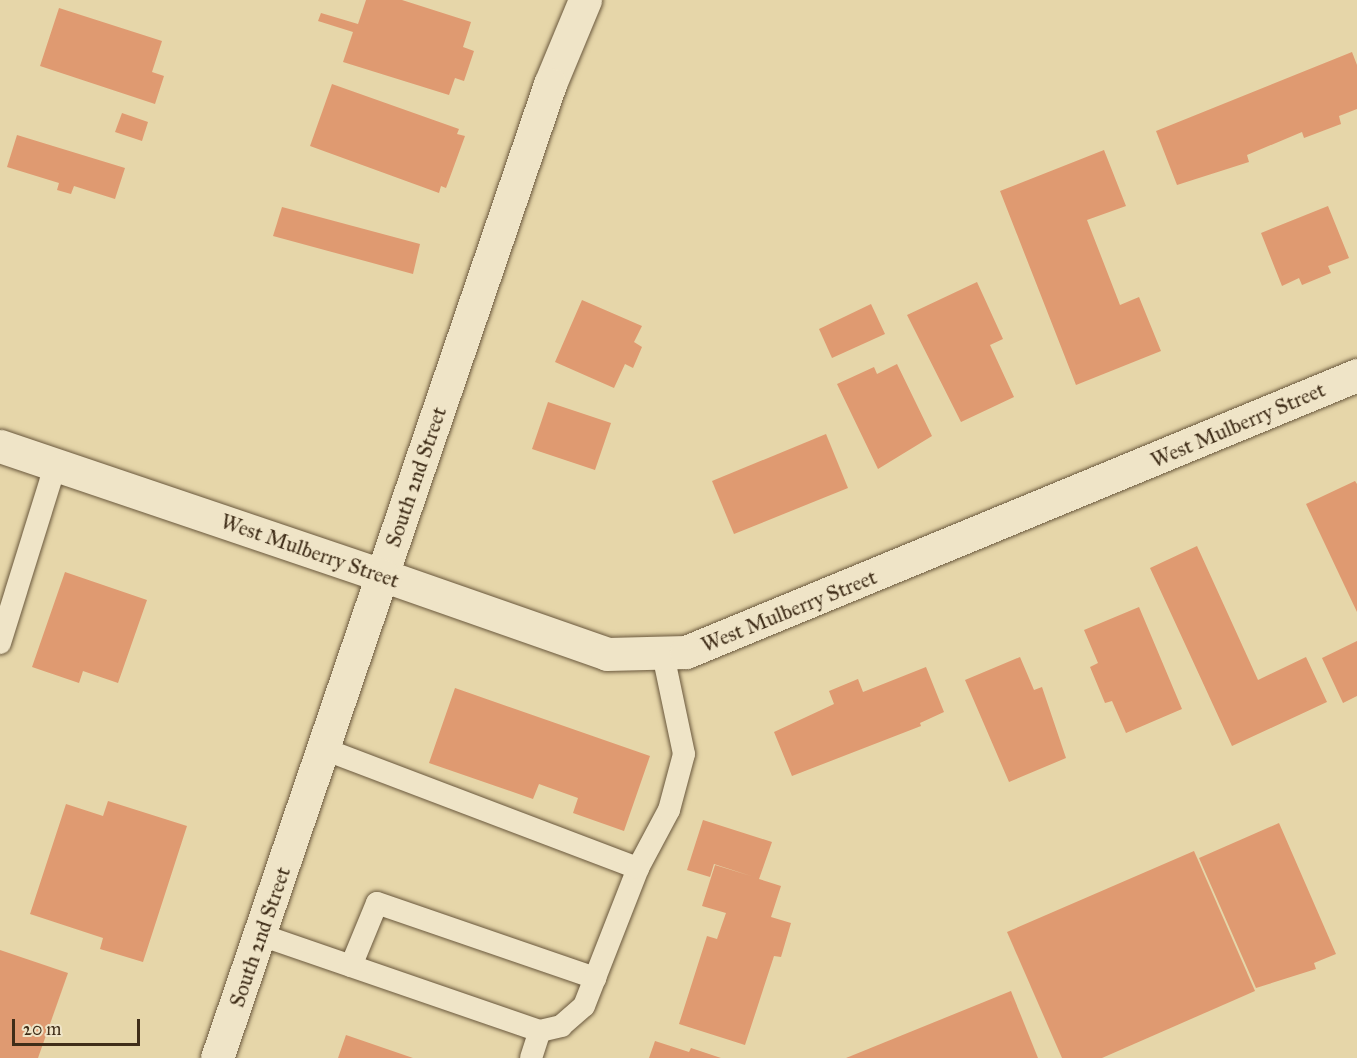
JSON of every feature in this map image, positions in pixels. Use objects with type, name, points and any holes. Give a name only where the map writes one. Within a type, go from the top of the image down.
[{"type":"street","name":"South 2nd Street","points":[[217,1058],[261,935],[550,84],[585,0]]},
{"type":"street","name":"West Mulberry Street","points":[[0,446],[607,654],[663,654],[715,643],[1357,375]]},
{"type":"lane","points":[[0,643],[55,466]]},
{"type":"lane","points":[[261,935],[540,1031],[561,1026],[584,1006],[638,868],[669,810],[684,754],[663,654]]},
{"type":"lane","points":[[324,749],[638,868]]},
{"type":"lane","points":[[351,966],[377,903],[595,978]]},
{"type":"lane","points":[[531,1058],[540,1031]]},
{"type":"building","points":[[366,0],[402,0],[471,22],[463,47],[474,51],[464,81],[455,78],[449,95],[343,62],[353,32],[318,21],[321,13],[358,24]]},
{"type":"building","points":[[59,8],[162,41],[152,72],[164,76],[155,104],[40,66]]},
{"type":"building","points":[[1352,52],[1357,65],[1357,109],[1339,116],[1341,124],[1304,138],[1302,132],[1247,155],[1249,162],[1177,185],[1156,131]]},
{"type":"building","points":[[332,84],[459,129],[457,134],[465,136],[446,188],[441,186],[439,193],[310,146]]},
{"type":"building","points":[[122,113],[148,122],[142,141],[115,132]]},
{"type":"building","points":[[17,135],[125,168],[115,199],[74,186],[71,194],[57,190],[59,183],[7,167]]},
{"type":"building","points":[[1104,150],[1126,206],[1087,220],[1120,305],[1139,297],[1161,351],[1076,385],[1000,191]]},
{"type":"building","points":[[1328,206],[1349,258],[1328,266],[1331,273],[1302,285],[1299,278],[1282,286],[1261,233]]},
{"type":"building","points":[[282,207],[420,244],[413,274],[273,236]]},
{"type":"building","points":[[977,282],[1003,339],[990,345],[1014,397],[961,422],[907,315]]},
{"type":"building","points":[[582,300],[642,326],[634,342],[642,347],[633,368],[625,364],[614,388],[555,362]]},
{"type":"building","points":[[871,304],[885,334],[832,358],[819,329]]},
{"type":"building","points":[[897,364],[932,436],[878,469],[837,384],[874,367],[877,374]]},
{"type":"building","points":[[548,402],[611,423],[595,470],[532,449]]},
{"type":"building","points":[[826,434],[848,488],[734,534],[712,481]]},
{"type":"building","points":[[1355,481],[1357,484],[1357,612],[1306,504]]},
{"type":"building","points":[[1197,546],[1258,680],[1306,657],[1327,702],[1232,746],[1150,568]]},
{"type":"building","points":[[65,572],[147,600],[118,683],[83,671],[79,683],[32,667]]},
{"type":"building","points":[[1139,607],[1182,709],[1126,733],[1112,701],[1105,703],[1090,667],[1098,663],[1084,630]]},
{"type":"building","points":[[1357,641],[1357,696],[1343,703],[1322,658]]},
{"type":"building","points":[[1020,657],[1034,690],[1042,687],[1066,758],[1009,782],[965,680]]},
{"type":"building","points":[[926,667],[944,712],[920,723],[921,726],[792,776],[774,732],[834,704],[829,691],[858,679],[863,692]]},
{"type":"building","points":[[455,688],[650,756],[624,831],[573,813],[578,798],[539,784],[533,799],[429,763]]},
{"type":"building","points":[[108,801],[187,826],[143,962],[100,949],[103,938],[30,914],[66,804],[103,816]]},
{"type":"building","points":[[703,820],[772,842],[759,879],[781,886],[771,917],[791,923],[781,957],[774,956],[745,1045],[679,1024],[707,936],[717,939],[726,913],[702,906],[715,865],[751,876],[714,864],[710,877],[687,870]]},
{"type":"building","points":[[1279,823],[1336,954],[1314,963],[1316,969],[1256,988],[1199,858]]},
{"type":"building","points":[[1194,851],[1255,991],[1102,1058],[1062,1058],[1007,932]]},
{"type":"building","points":[[0,950],[68,973],[38,1058],[0,1058]]},
{"type":"building","points":[[1011,991],[1038,1058],[846,1058]]},
{"type":"building","points":[[346,1035],[413,1058],[338,1058]]},
{"type":"building","points":[[655,1041],[689,1052],[691,1048],[721,1058],[649,1058]]}]
